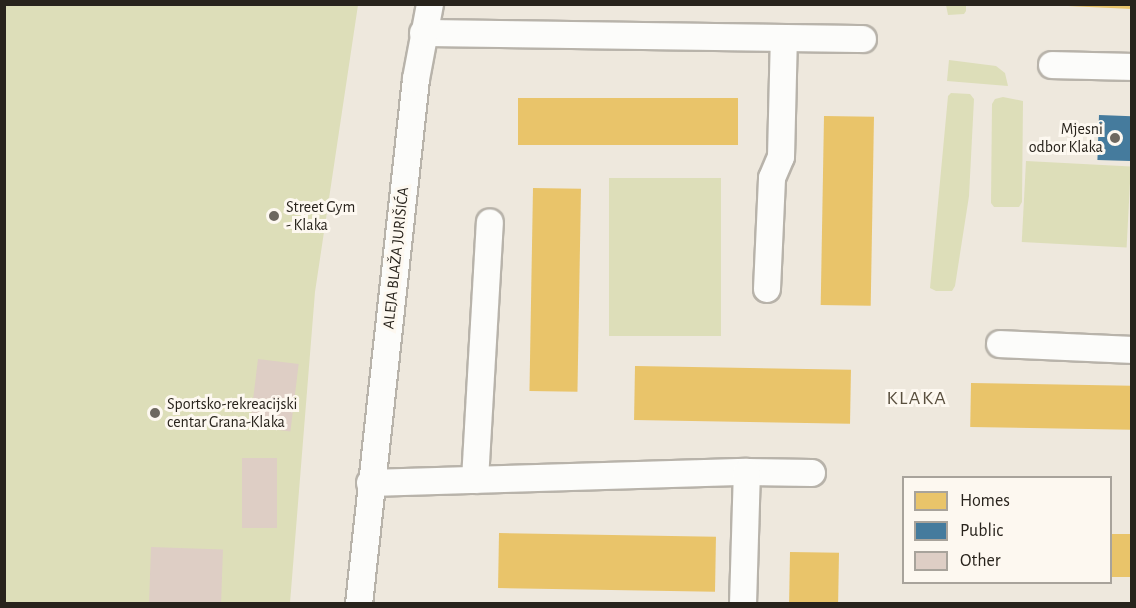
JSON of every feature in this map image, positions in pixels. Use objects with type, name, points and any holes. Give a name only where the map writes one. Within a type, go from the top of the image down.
[{"type":"street","name":"ALEJA BLAŽA JURIŠIĆA","points":[[359,603],[370,483],[423,33],[430,4]]},
{"type":"street","points":[[423,33],[863,39]]},
{"type":"street","points":[[767,289],[772,178],[781,157],[784,38]]},
{"type":"street","points":[[1052,65],[1131,67]]},
{"type":"street","points":[[475,480],[490,222]]},
{"type":"street","points":[[1000,344],[1131,351]]},
{"type":"street","points":[[370,483],[747,472],[812,473]]},
{"type":"street","points":[[743,603],[747,472]]},
{"type":"green space","name":"Sportsko-rekreacijski centar Grana-Klaka","points":[[4,5],[358,5],[315,292],[290,603],[5,603]]},
{"type":"green space","points":[[946,5],[966,5],[966,11],[964,14],[948,15]]},
{"type":"green space","points":[[949,60],[996,66],[1005,73],[1008,86],[947,81]]},
{"type":"green space","points":[[951,93],[970,94],[974,99],[969,196],[955,286],[952,291],[936,291],[930,288],[948,96]]},
{"type":"green space","points":[[1003,97],[1023,101],[1022,202],[1019,207],[994,207],[991,203],[992,104],[995,99]]},
{"type":"green space","points":[[1026,161],[1131,166],[1127,247],[1022,242]]},
{"type":"green space","points":[[609,178],[721,178],[721,336],[609,336]]},
{"type":"building: Homes","points":[[1068,4],[1132,4],[1132,9],[1068,6]]},
{"type":"building: Homes","points":[[518,98],[738,98],[738,145],[518,145]]},
{"type":"building: Homes","points":[[824,116],[874,117],[871,306],[821,305]]},
{"type":"building: Homes","points":[[533,188],[581,189],[577,392],[529,391]]},
{"type":"building: Homes","points":[[635,366],[851,370],[850,424],[634,420]]},
{"type":"building: Homes","points":[[971,383],[1132,386],[1131,430],[970,427]]},
{"type":"building: Homes","points":[[499,533],[716,537],[715,592],[498,588]]},
{"type":"building: Homes","points":[[1112,534],[1132,534],[1132,577],[1112,577]]},
{"type":"building: Homes","points":[[790,552],[839,553],[838,604],[789,604]]},
{"type":"building: Public","name":"Mjesni odbor Klaka","points":[[1099,115],[1132,116],[1130,161],[1097,160]]},
{"type":"building: Other","points":[[258,359],[299,364],[290,431],[250,426]]},
{"type":"building: Other","points":[[242,458],[277,458],[277,528],[242,528]]},
{"type":"building: Other","points":[[151,547],[223,550],[221,604],[149,604]]},
{"type":"place","name":"Mjesni odbor Klaka","points":[[1115,138]]},
{"type":"place","name":"Street Gym - Klaka","points":[[274,216]]},
{"type":"place","name":"Sportsko-rekreacijski centar Grana-Klaka","points":[[155,413]]},
{"type":"district","name":"KLAKA","points":[[917,398]]}]
